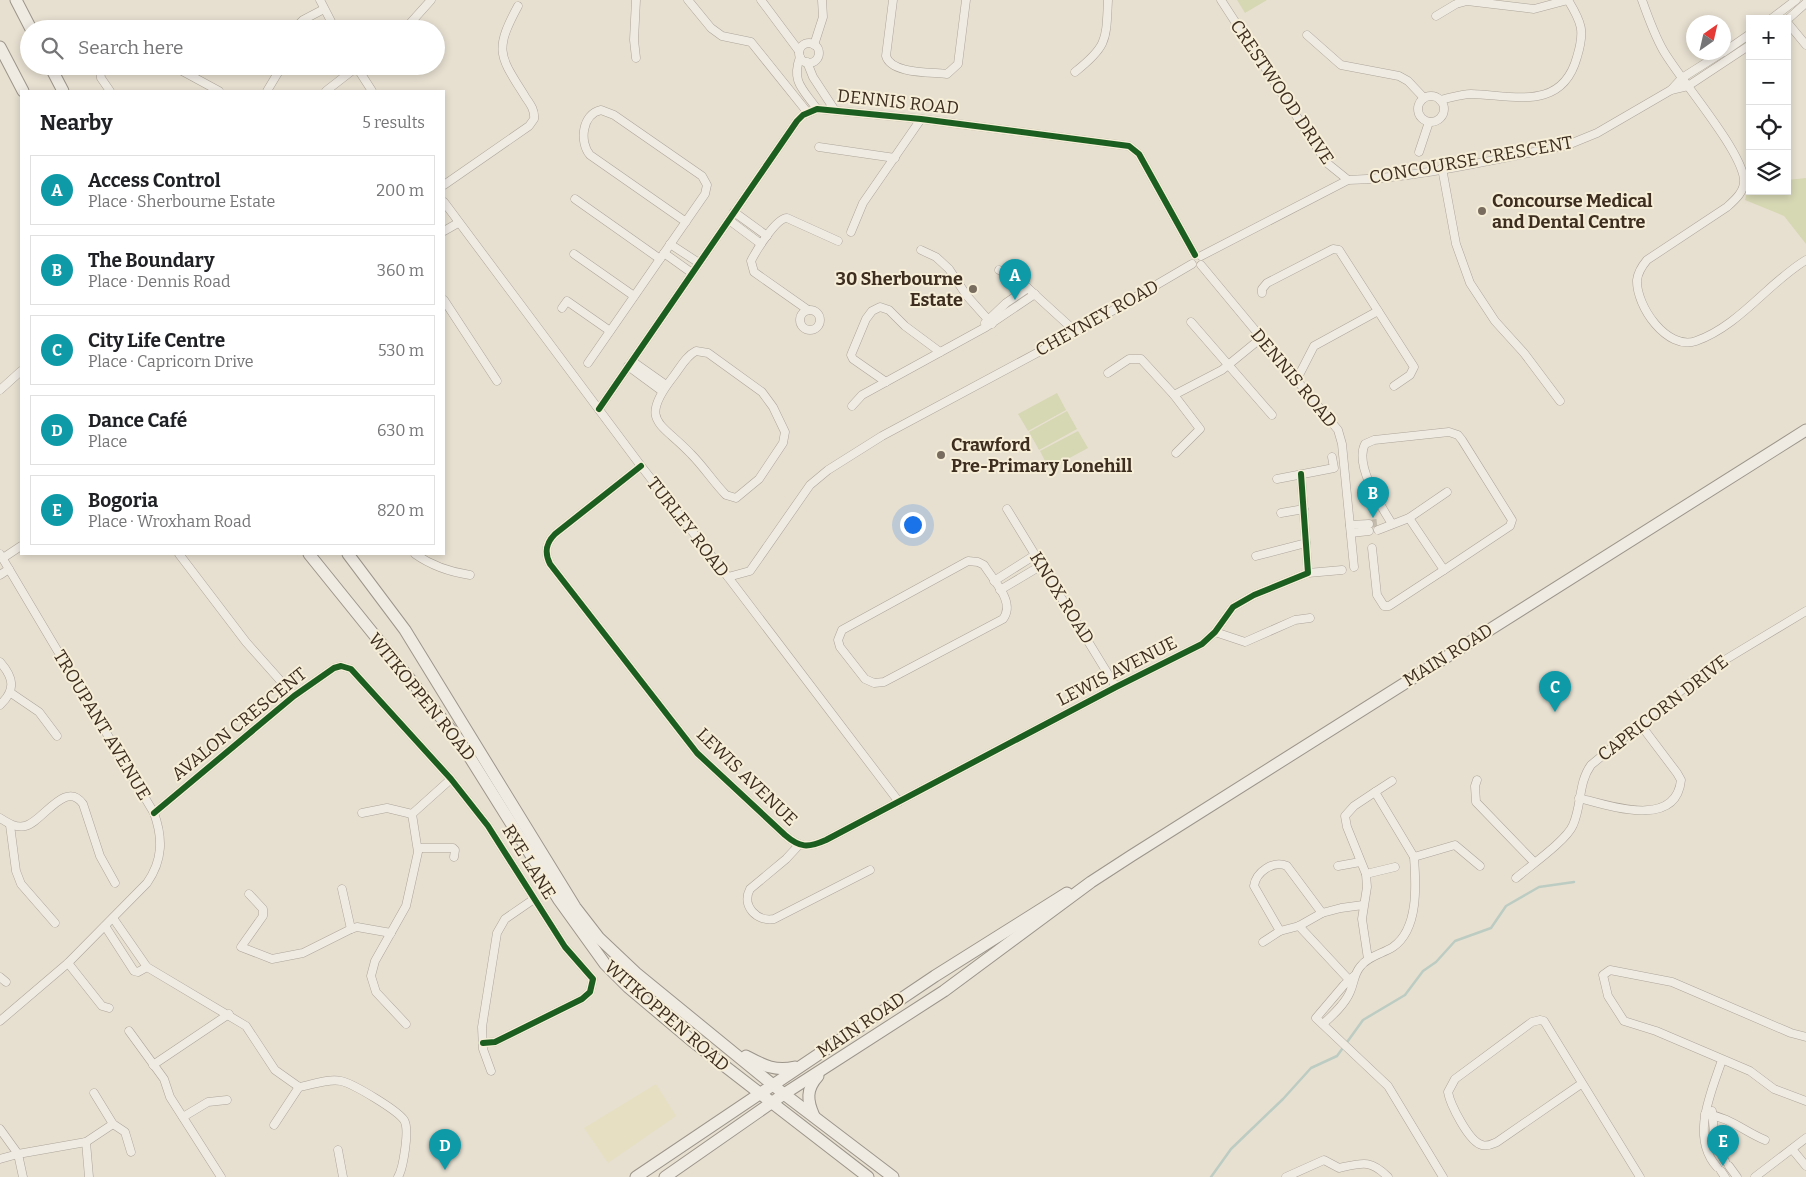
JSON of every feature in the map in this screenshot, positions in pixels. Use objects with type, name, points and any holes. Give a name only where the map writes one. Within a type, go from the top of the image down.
[{"type":"main road","points":[[16,0],[26,20]]},
{"type":"main road","points":[[0,47],[22,90]]},
{"type":"main road","points":[[55,75],[62,90]]},
{"type":"main road","name":"MAIN ROAD","points":[[665,1177],[784,1094],[944,991],[1091,882],[1806,430]]},
{"type":"main road","name":"WITKOPPEN ROAD","points":[[310,555],[459,740],[559,900],[592,949],[650,1007],[868,1177]]},
{"type":"main road","name":"WITKOPPEN ROAD","points":[[349,555],[406,630],[582,918],[619,959],[784,1094],[893,1177]]},
{"type":"main road","name":"MAIN ROAD","points":[[636,1177],[935,976],[1066,893],[1091,882]]},
{"type":"main road","points":[[723,1044],[772,1069],[782,1070],[799,1066]]},
{"type":"main road","points":[[814,1116],[808,1102],[808,1092],[813,1082],[824,1069]]},
{"type":"street","points":[[320,0],[330,20]]},
{"type":"street","points":[[413,20],[431,0]]},
{"type":"street","points":[[636,0],[634,40],[636,58]]},
{"type":"street","points":[[688,0],[711,28],[722,36],[750,42],[808,113]]},
{"type":"street","points":[[761,0],[807,62],[817,83],[834,109]]},
{"type":"street","points":[[814,45],[823,17],[822,0]]},
{"type":"street","points":[[893,0],[886,56],[888,62],[898,68],[947,74],[958,64],[966,0]]},
{"type":"street","points":[[1075,72],[1095,56],[1102,45],[1106,32],[1108,0]]},
{"type":"street","name":"CRESTWOOD DRIVE","points":[[1221,0],[1322,156],[1332,168],[1348,180]]},
{"type":"street","points":[[1436,16],[1456,4],[1467,1],[1534,9],[1568,0],[1577,16],[1583,34],[1571,74],[1562,84],[1544,95],[1530,98],[1470,94],[1440,100]]},
{"type":"street","points":[[1642,0],[1662,49],[1735,156],[1741,167],[1744,182],[1738,196],[1727,207],[1647,260],[1641,268],[1637,280],[1640,294],[1648,312],[1657,326],[1675,341],[1689,343],[1697,341],[1735,317],[1784,274],[1806,260]]},
{"type":"street","points":[[1787,15],[1796,0]]},
{"type":"street","points":[[1789,15],[1806,3]]},
{"type":"street","points":[[445,184],[529,126],[534,119],[532,107],[501,56],[504,36],[518,6]]},
{"type":"street","points":[[303,20],[324,10]]},
{"type":"street","points":[[1791,26],[1806,45]]},
{"type":"street","points":[[1307,35],[1342,64],[1399,76],[1408,81],[1424,98]]},
{"type":"street","name":"CONCOURSE CRESCENT","points":[[1731,47],[1746,37]]},
{"type":"street","points":[[807,62],[814,61],[818,56],[818,50],[814,45],[805,44],[800,54],[796,77],[817,109]]},
{"type":"street","name":"CONCOURSE CRESCENT","points":[[1348,180],[1374,180],[1565,146],[1597,133],[1671,90],[1688,86],[1746,49]]},
{"type":"street","name":"CONCOURSE CRESCENT","points":[[1671,90],[1682,78],[1710,60]]},
{"type":"street","points":[[101,75],[109,90]]},
{"type":"street","points":[[190,75],[217,90]]},
{"type":"street","points":[[268,90],[277,75]]},
{"type":"street","points":[[327,90],[347,75]]},
{"type":"street","points":[[362,75],[371,90]]},
{"type":"street","points":[[803,90],[817,83]]},
{"type":"street","points":[[1419,152],[1429,122],[1441,117],[1444,108],[1440,100],[1432,96],[1424,98],[1418,105],[1419,114],[1429,122]]},
{"type":"street","name":"DENNIS ROAD","points":[[599,410],[796,121],[817,109],[834,109],[921,119],[1129,146],[1139,154],[1198,255]]},
{"type":"street","points":[[588,363],[686,222],[705,194],[706,180],[614,114],[601,110],[591,114],[586,124],[584,140],[586,150],[590,155],[686,222]]},
{"type":"street","points":[[851,232],[863,203],[921,119]]},
{"type":"street","points":[[818,147],[895,158]]},
{"type":"street","points":[[1442,168],[1456,244],[1464,272],[1495,321],[1524,353],[1560,401]]},
{"type":"street","points":[[1198,255],[1203,260],[1201,265],[1196,267],[1190,260],[1198,255],[1348,180]]},
{"type":"street","points":[[575,199],[692,274]]},
{"type":"street","name":"TURLEY ROAD","points":[[445,204],[641,466],[899,802]]},
{"type":"street","points":[[734,212],[768,236]]},
{"type":"street","points":[[808,310],[754,272],[751,261],[779,220],[787,218],[838,241]]},
{"type":"street","points":[[729,220],[762,244]]},
{"type":"street","points":[[445,230],[458,223]]},
{"type":"street","points":[[670,244],[699,264]]},
{"type":"street","points":[[1262,293],[1262,289],[1267,283],[1336,249],[1340,252],[1414,367],[1410,375],[1394,386]]},
{"type":"street","points":[[921,250],[936,257],[949,269],[988,323]]},
{"type":"street","points":[[574,254],[634,296]]},
{"type":"street","name":"CHEYNEY ROAD","points":[[728,577],[750,571],[810,485],[828,470],[882,436],[1001,370],[1076,332],[1192,264]]},
{"type":"street","name":"DENNIS ROAD","points":[[1201,265],[1260,339],[1333,423],[1340,436],[1354,568]]},
{"type":"street","points":[[998,270],[1012,276],[1028,288],[1076,332]]},
{"type":"street","points":[[988,323],[1028,288]]},
{"type":"street","points":[[852,406],[862,395],[940,352],[1035,294]]},
{"type":"street","points":[[562,308],[567,301],[610,331]]},
{"type":"street","points":[[445,302],[498,381]]},
{"type":"street","points":[[886,382],[852,359],[851,355],[866,319],[876,309],[883,307],[889,310],[905,326],[940,352]]},
{"type":"street","points":[[1296,381],[1314,346],[1378,311]]},
{"type":"street","points":[[1191,322],[1272,415]]},
{"type":"street","points":[[1174,395],[1229,366],[1260,339]]},
{"type":"street","points":[[704,352],[762,392],[770,402],[783,425],[785,438],[759,479],[744,493],[736,498],[726,495],[689,452],[664,431],[658,422],[655,408],[664,388],[691,354],[704,352]]},
{"type":"street","points":[[1108,373],[1128,359],[1141,359],[1174,395],[1200,429],[1176,453]]},
{"type":"street","points":[[630,364],[664,388]]},
{"type":"street","points":[[0,390],[20,373]]},
{"type":"street","points":[[1372,548],[1377,595],[1384,606],[1388,606],[1512,523],[1496,493],[1458,435],[1446,432],[1374,440],[1365,444],[1363,455],[1378,527]]},
{"type":"street","points":[[1277,479],[1334,468],[1332,457]]},
{"type":"street","name":"LEWIS AVENUE","points":[[641,466],[554,534],[548,541],[546,556],[550,564],[697,752],[798,846],[820,843],[1116,687],[1202,644],[1215,632],[1224,616],[1240,602],[1308,573],[1342,570]]},
{"type":"street","points":[[1301,474],[1308,573]]},
{"type":"street","points":[[1351,529],[1378,527],[1409,518],[1447,492]]},
{"type":"street","name":"KNOX ROAD","points":[[1007,509],[1116,687]]},
{"type":"street","points":[[1281,513],[1304,509]]},
{"type":"street","points":[[1409,518],[1444,570]]},
{"type":"street","points":[[1256,556],[1306,543]]},
{"type":"street","points":[[1,556],[20,546]]},
{"type":"street","points":[[180,555],[246,642],[294,696]]},
{"type":"street","points":[[418,555],[442,568],[470,576]]},
{"type":"street","points":[[994,581],[1035,555]]},
{"type":"street","name":"TROUPANT AVENUE","points":[[0,1021],[68,963],[147,882],[156,868],[161,847],[159,827],[154,813],[1,556]]},
{"type":"street","points":[[968,561],[981,563],[994,581],[1008,605],[1007,613],[1000,622],[884,682],[874,683],[865,679],[840,647],[839,637],[845,628],[968,561]]},
{"type":"street","points":[[1000,590],[1042,565]]},
{"type":"street","points":[[0,575],[9,569]]},
{"type":"street","name":"CAPRICORN DRIVE","points":[[1516,878],[1568,833],[1573,825],[1584,775],[1591,765],[1700,675],[1806,611]]},
{"type":"street","points":[[1215,632],[1245,642],[1294,620],[1310,618]]},
{"type":"street","points":[[0,662],[10,677],[11,693],[0,705]]},
{"type":"street","name":"AVALON CRESCENT","points":[[154,813],[294,696],[334,668],[346,666]]},
{"type":"street","name":"RYE LANE","points":[[346,666],[355,672],[450,779],[488,826],[565,947],[591,974],[593,979],[592,987],[582,999],[495,1042],[483,1043],[482,1027],[498,928],[505,919],[534,899]]},
{"type":"street","points":[[11,693],[39,712],[57,736]]},
{"type":"street","points":[[1579,798],[1649,812],[1658,810],[1677,794],[1681,780],[1677,772],[1640,724]]},
{"type":"street","points":[[412,814],[450,779]]},
{"type":"street","points":[[1477,780],[1475,786],[1476,802],[1534,862]]},
{"type":"street","points":[[1368,959],[1363,934],[1363,905],[1367,887],[1366,874],[1360,862],[1345,816],[1354,806],[1392,781]]},
{"type":"street","points":[[1375,792],[1414,857],[1415,894],[1407,931],[1398,943],[1368,959],[1352,980],[1316,1018],[1357,1054],[1388,1086],[1443,1177]]},
{"type":"street","points":[[0,818],[10,825],[23,826],[33,823],[65,797],[79,799],[83,804],[100,856],[115,883]]},
{"type":"street","points":[[362,813],[387,808],[412,814]]},
{"type":"street","points":[[406,1024],[376,992],[371,983],[375,961],[406,906],[418,848],[412,814]]},
{"type":"street","points":[[10,825],[16,871],[21,884],[55,923]]},
{"type":"street","points":[[1414,857],[1455,845],[1480,866]]},
{"type":"street","points":[[798,846],[750,889],[748,903],[752,912],[760,918],[774,919],[870,870]]},
{"type":"street","points":[[418,848],[452,848],[455,850],[454,857]]},
{"type":"street","points":[[1338,866],[1360,862]]},
{"type":"street","points":[[1280,931],[1254,886],[1255,880],[1260,874],[1272,866],[1279,864],[1287,866],[1322,914]]},
{"type":"street","points":[[1366,874],[1395,867]]},
{"type":"street","points":[[342,889],[350,929]]},
{"type":"street","points":[[249,894],[263,909],[263,916],[241,947],[272,959],[303,953],[357,927],[390,933]]},
{"type":"street","points":[[1263,942],[1280,931],[1299,926],[1322,914],[1341,908],[1363,905]]},
{"type":"street","points":[[113,918],[147,967],[229,1014],[248,1029],[275,1070],[299,1087],[341,1081],[384,1105],[404,1120],[406,1141],[402,1170],[398,1177]]},
{"type":"street","points":[[105,926],[134,971],[138,972],[147,967]]},
{"type":"street","points":[[1299,926],[1352,980]]},
{"type":"street","points":[[68,963],[102,1006],[109,1008]]},
{"type":"street","points":[[1806,1038],[1668,980],[1610,970],[1604,975],[1605,989],[1624,1021],[1750,1071],[1783,1094],[1806,1101]]},
{"type":"street","points":[[1323,1024],[1345,1001],[1352,980]]},
{"type":"street","points":[[153,1065],[229,1014]]},
{"type":"street","points":[[1580,1084],[1497,1142],[1482,1146],[1470,1137],[1448,1092],[1456,1080],[1532,1022],[1540,1020],[1547,1024],[1580,1084],[1640,1177]]},
{"type":"street","points":[[129,1032],[164,1079],[170,1097],[221,1177]]},
{"type":"street","points":[[483,1043],[484,1054],[491,1071]]},
{"type":"street","points":[[1721,1172],[1706,1150],[1704,1114],[1722,1060]]},
{"type":"street","points":[[274,1125],[299,1087]]},
{"type":"street","points":[[94,1093],[113,1124],[125,1132],[131,1152]]},
{"type":"street","points":[[183,1117],[208,1102],[227,1100]]},
{"type":"street","points":[[1708,1102],[1713,1115],[1715,1144],[1737,1177]]},
{"type":"street","points":[[1704,1114],[1713,1115],[1742,1126],[1749,1133],[1765,1140]]},
{"type":"street","points":[[0,1159],[86,1142],[113,1124]]},
{"type":"street","points":[[0,1129],[18,1154],[23,1177]]},
{"type":"street","points":[[86,1142],[89,1177]]},
{"type":"street","points":[[1755,1177],[1792,1149],[1805,1142]]},
{"type":"street","points":[[1792,1149],[1806,1166]]},
{"type":"street","points":[[338,1150],[343,1177]]},
{"type":"street","points":[[1286,1177],[1324,1160],[1338,1168],[1364,1163],[1372,1164],[1388,1177]]},
{"type":"shaded area","points":[[656,1084],[676,1116],[608,1163],[584,1128]]},
{"type":"green space","points":[[1237,0],[1267,0],[1245,13]]},
{"type":"green space","points":[[1806,178],[1806,244],[1784,216],[1745,200],[1746,195],[1791,195],[1791,180]]},
{"type":"green space","points":[[1057,393],[1066,410],[1028,431],[1018,414]]},
{"type":"green space","points":[[1067,411],[1077,429],[1039,450],[1029,432]]},
{"type":"green space","points":[[1078,431],[1088,448],[1049,469],[1040,451]]},
{"type":"waterway","points":[[1211,1177],[1231,1149],[1283,1099],[1311,1068],[1337,1056],[1363,1020],[1405,995],[1423,971],[1436,962],[1455,941],[1491,928],[1506,906],[1539,887],[1574,882]]},
{"type":"tunnel","points":[[1369,524],[1377,523]]},
{"type":"cycle path","points":[[599,409],[797,121],[803,115],[817,109],[921,119],[1129,146],[1139,154],[1195,255]]},
{"type":"cycle path","points":[[641,466],[555,534],[547,548],[550,564],[697,753],[785,835],[795,842],[804,845],[826,840],[1116,687],[1202,644],[1215,632],[1233,607],[1254,595],[1308,573],[1301,474]]},
{"type":"cycle path","points":[[154,813],[294,696],[334,668],[341,666],[351,669],[451,779],[488,826],[565,947],[593,979],[590,992],[582,999],[495,1042],[483,1043]]},
{"type":"place","name":"Concourse Medical and Dental Centre","points":[[1482,211]]},
{"type":"place","name":"30 Sherbourne Estate","points":[[973,289]]},
{"type":"place","name":"Access Control","points":[[1015,300]]},
{"type":"place","name":"Crawford Pre-Primary Lonehill","points":[[941,455]]},
{"type":"place","name":"The Boundary","points":[[1373,518]]},
{"type":"place","name":"City Life Centre","points":[[1555,712]]},
{"type":"place","name":"Bogoria","points":[[1723,1166]]},
{"type":"place","name":"Dance Café","points":[[445,1170]]}]
